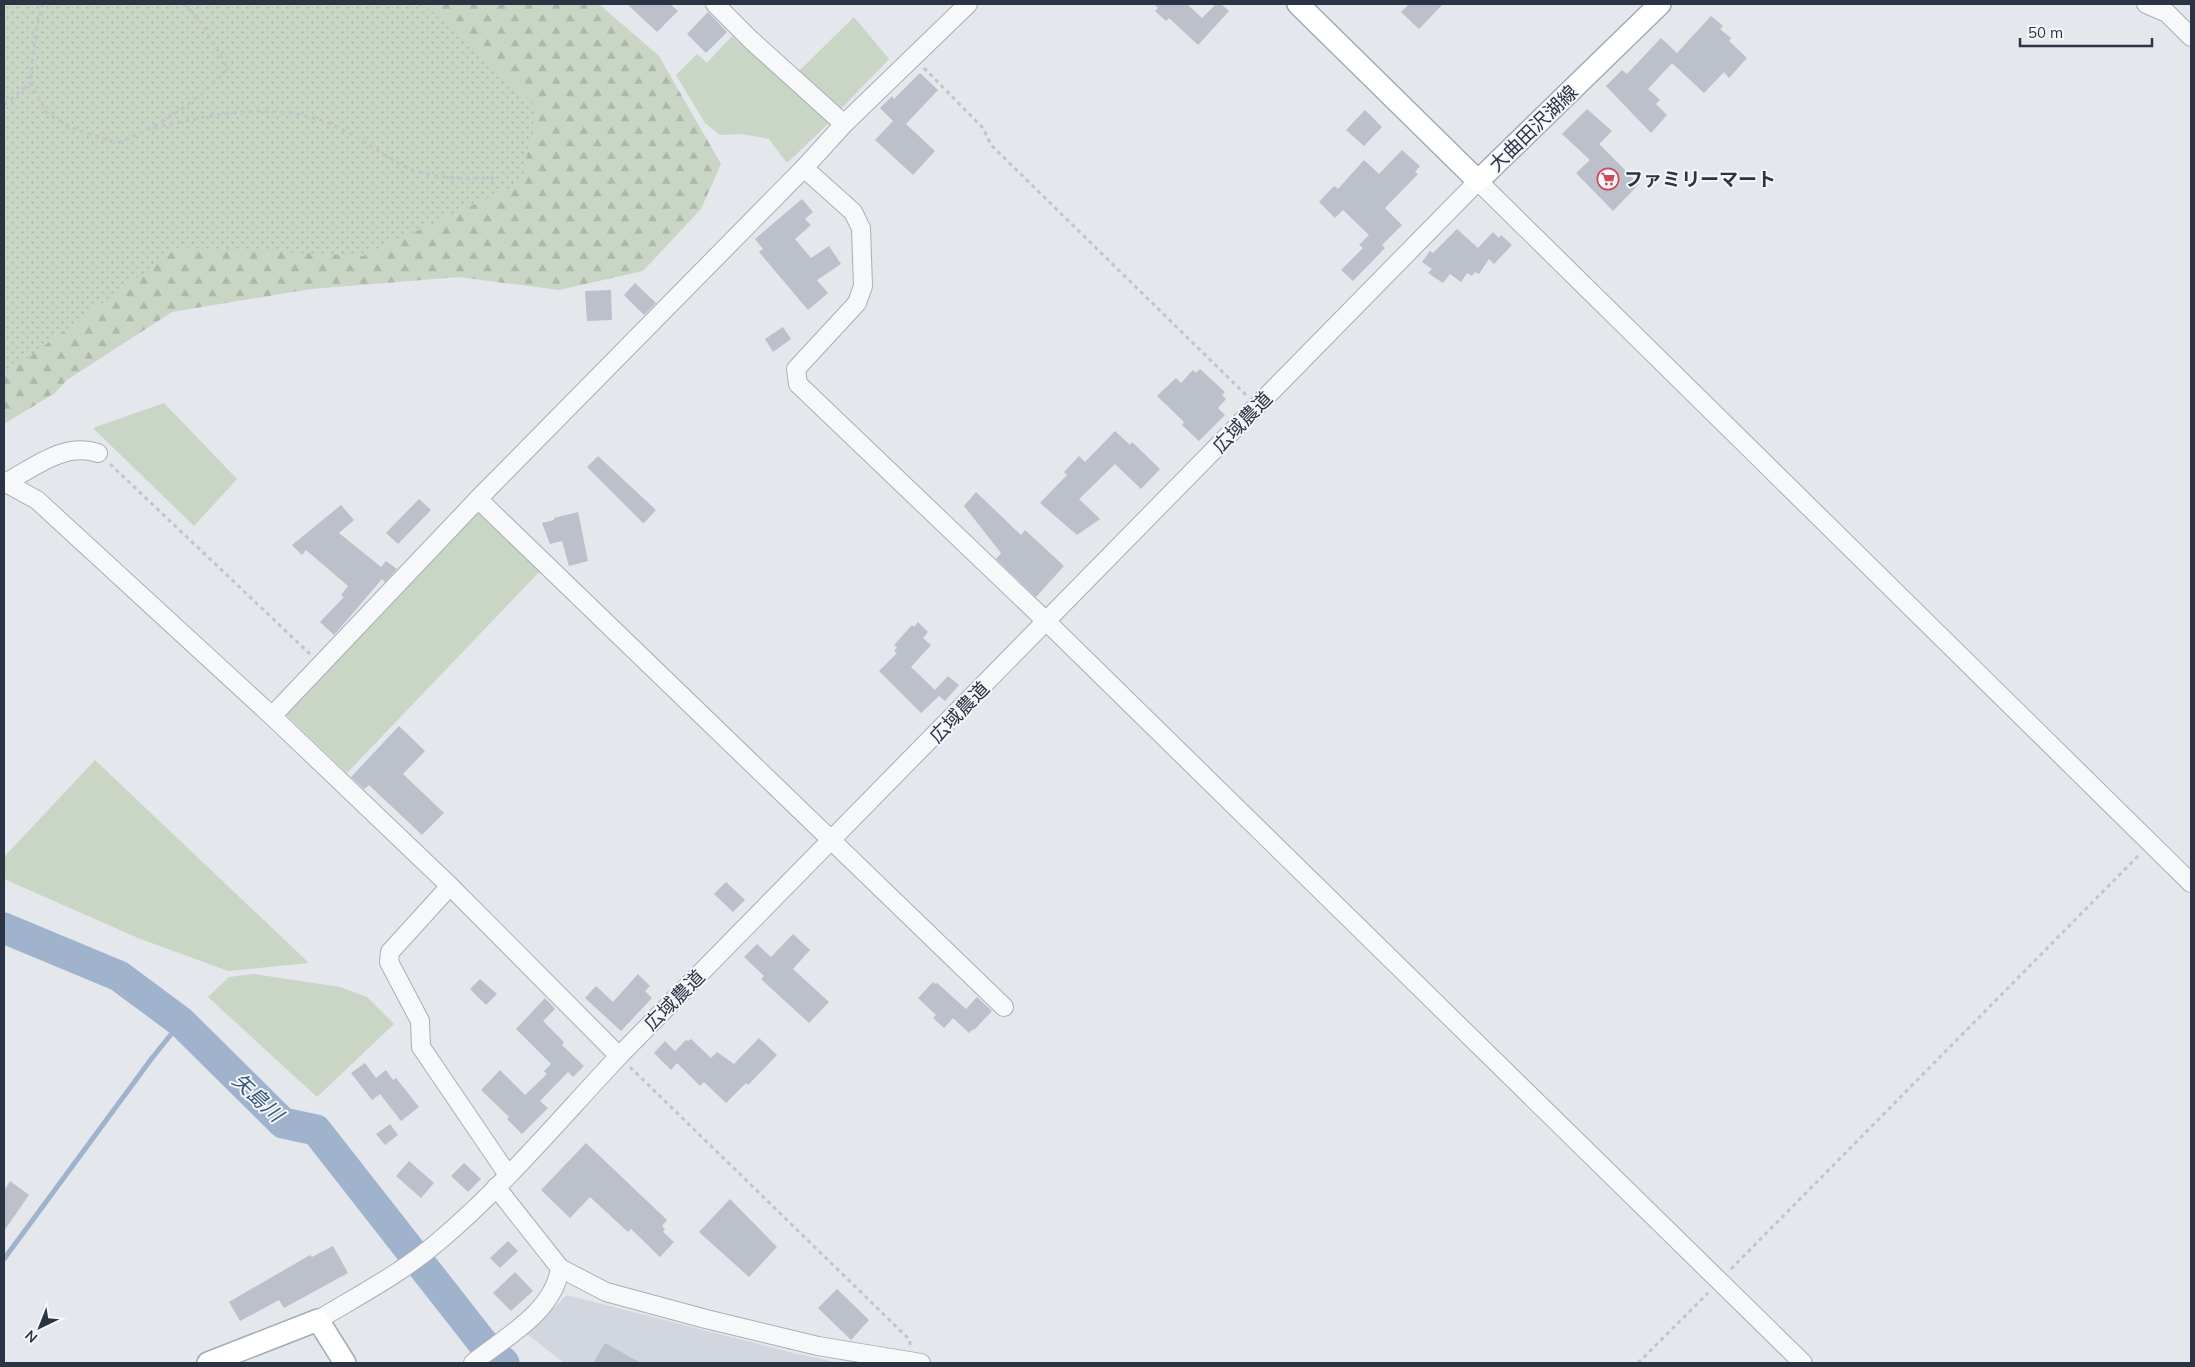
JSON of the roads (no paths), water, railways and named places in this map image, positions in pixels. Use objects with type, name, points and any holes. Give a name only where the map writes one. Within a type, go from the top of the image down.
[{"type":"main road","name":"大曲田沢湖線","points":[[1298,4],[1478,181],[1660,4]]},
{"type":"main road","points":[[208,1363],[318,1320],[345,1363]]},
{"type":"street","points":[[715,4],[751,40],[844,124]]},
{"type":"street","points":[[272,716],[478,499],[804,168],[844,124],[968,4]]},
{"type":"street","points":[[2146,4],[2170,8],[2191,37]]},
{"type":"street","points":[[804,168],[854,212],[861,228],[863,286],[857,303],[796,369],[798,384],[1047,622],[1803,1363]]},
{"type":"street","points":[[1478,181],[2191,883]]},
{"type":"street","name":"広域農道","points":[[318,1320],[394,1274],[438,1242],[502,1181],[619,1056],[1478,181]]},
{"type":"street","points":[[5,483],[59,453],[84,449],[98,453]]},
{"type":"street","points":[[5,483],[38,500],[272,716],[450,886],[619,1056]]},
{"type":"street","points":[[478,499],[1004,1007]]},
{"type":"street","points":[[450,886],[390,952],[389,962],[420,1021],[420,1047],[502,1181],[560,1268],[606,1292],[697,1317],[818,1346],[915,1362]]},
{"type":"street","points":[[475,1362],[537,1313],[558,1281],[560,1268]]},
{"type":"waterway","name":"矢島川","points":[[4,928],[119,976],[181,1022],[283,1123],[316,1130],[482,1342],[504,1363]]},
{"type":"waterway","points":[[4,1259],[152,1058],[181,1022]]},
{"type":"place","name":"ファミリーマート","points":[[1608,179]]}]
